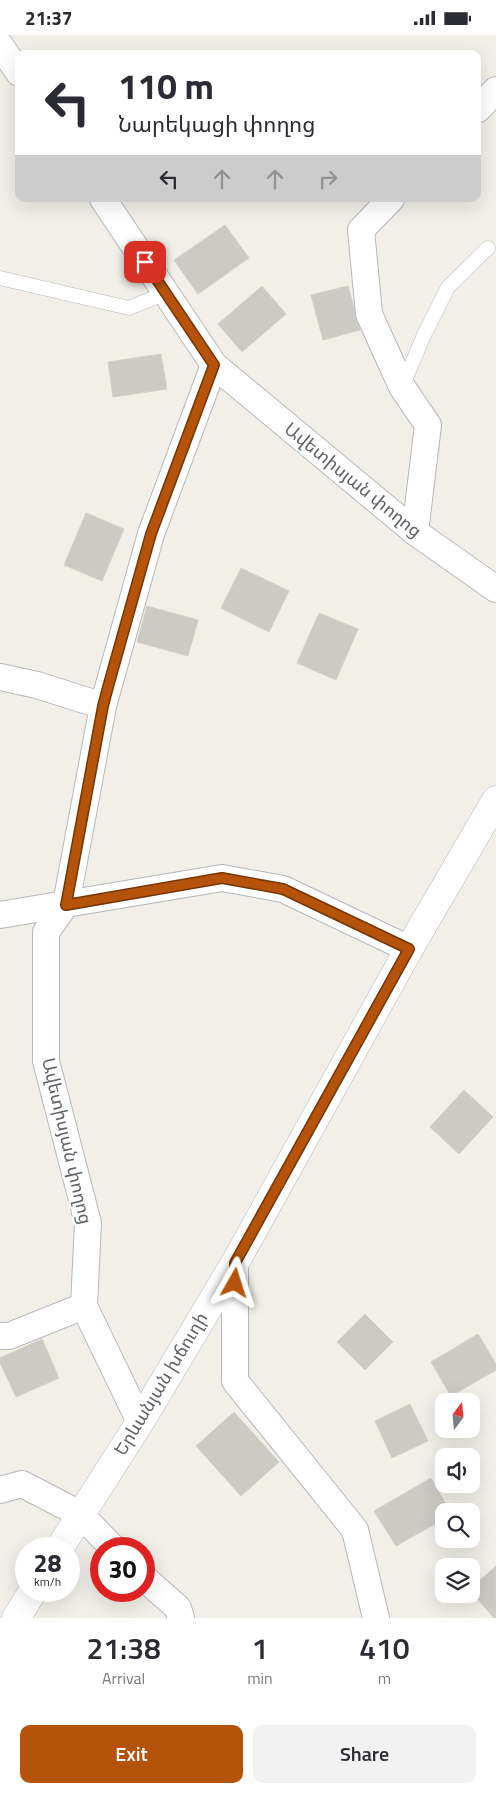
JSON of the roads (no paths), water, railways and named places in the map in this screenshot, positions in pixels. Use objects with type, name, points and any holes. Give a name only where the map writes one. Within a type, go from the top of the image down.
[{"type":"street","points":[[0,45],[15,67]]},
{"type":"street","points":[[481,106],[496,90]]},
{"type":"street","name":"Ավետիսյան փողոց","points":[[105,202],[214,365],[415,533],[496,589]]},
{"type":"street","points":[[388,202],[361,230],[369,314],[402,387],[428,425],[415,533]]},
{"type":"street","name":"Ավետիսյան փողոց","points":[[140,1422],[84,1306],[88,1223],[46,1061],[46,932],[66,905],[103,706],[151,534],[214,365]]},
{"type":"street","points":[[0,677],[38,685],[103,706]]},
{"type":"street","name":"Երևանյան խճուղի","points":[[66,1537],[140,1422],[235,1263],[409,949],[496,800]]},
{"type":"street","points":[[0,915],[222,878],[283,889],[409,949]]},
{"type":"street","points":[[235,1263],[235,1381],[355,1529],[376,1618]]},
{"type":"street","points":[[0,1336],[9,1336],[84,1306]]},
{"type":"street","points":[[0,1490],[22,1484],[80,1513],[103,1537]]},
{"type":"street","points":[[155,1588],[178,1609],[181,1618]]},
{"type":"street","points":[[16,1618],[26,1602]]},
{"type":"lane","points":[[402,387],[424,335],[448,287],[488,248]]},
{"type":"lane","points":[[0,278],[129,308],[166,293]]}]
